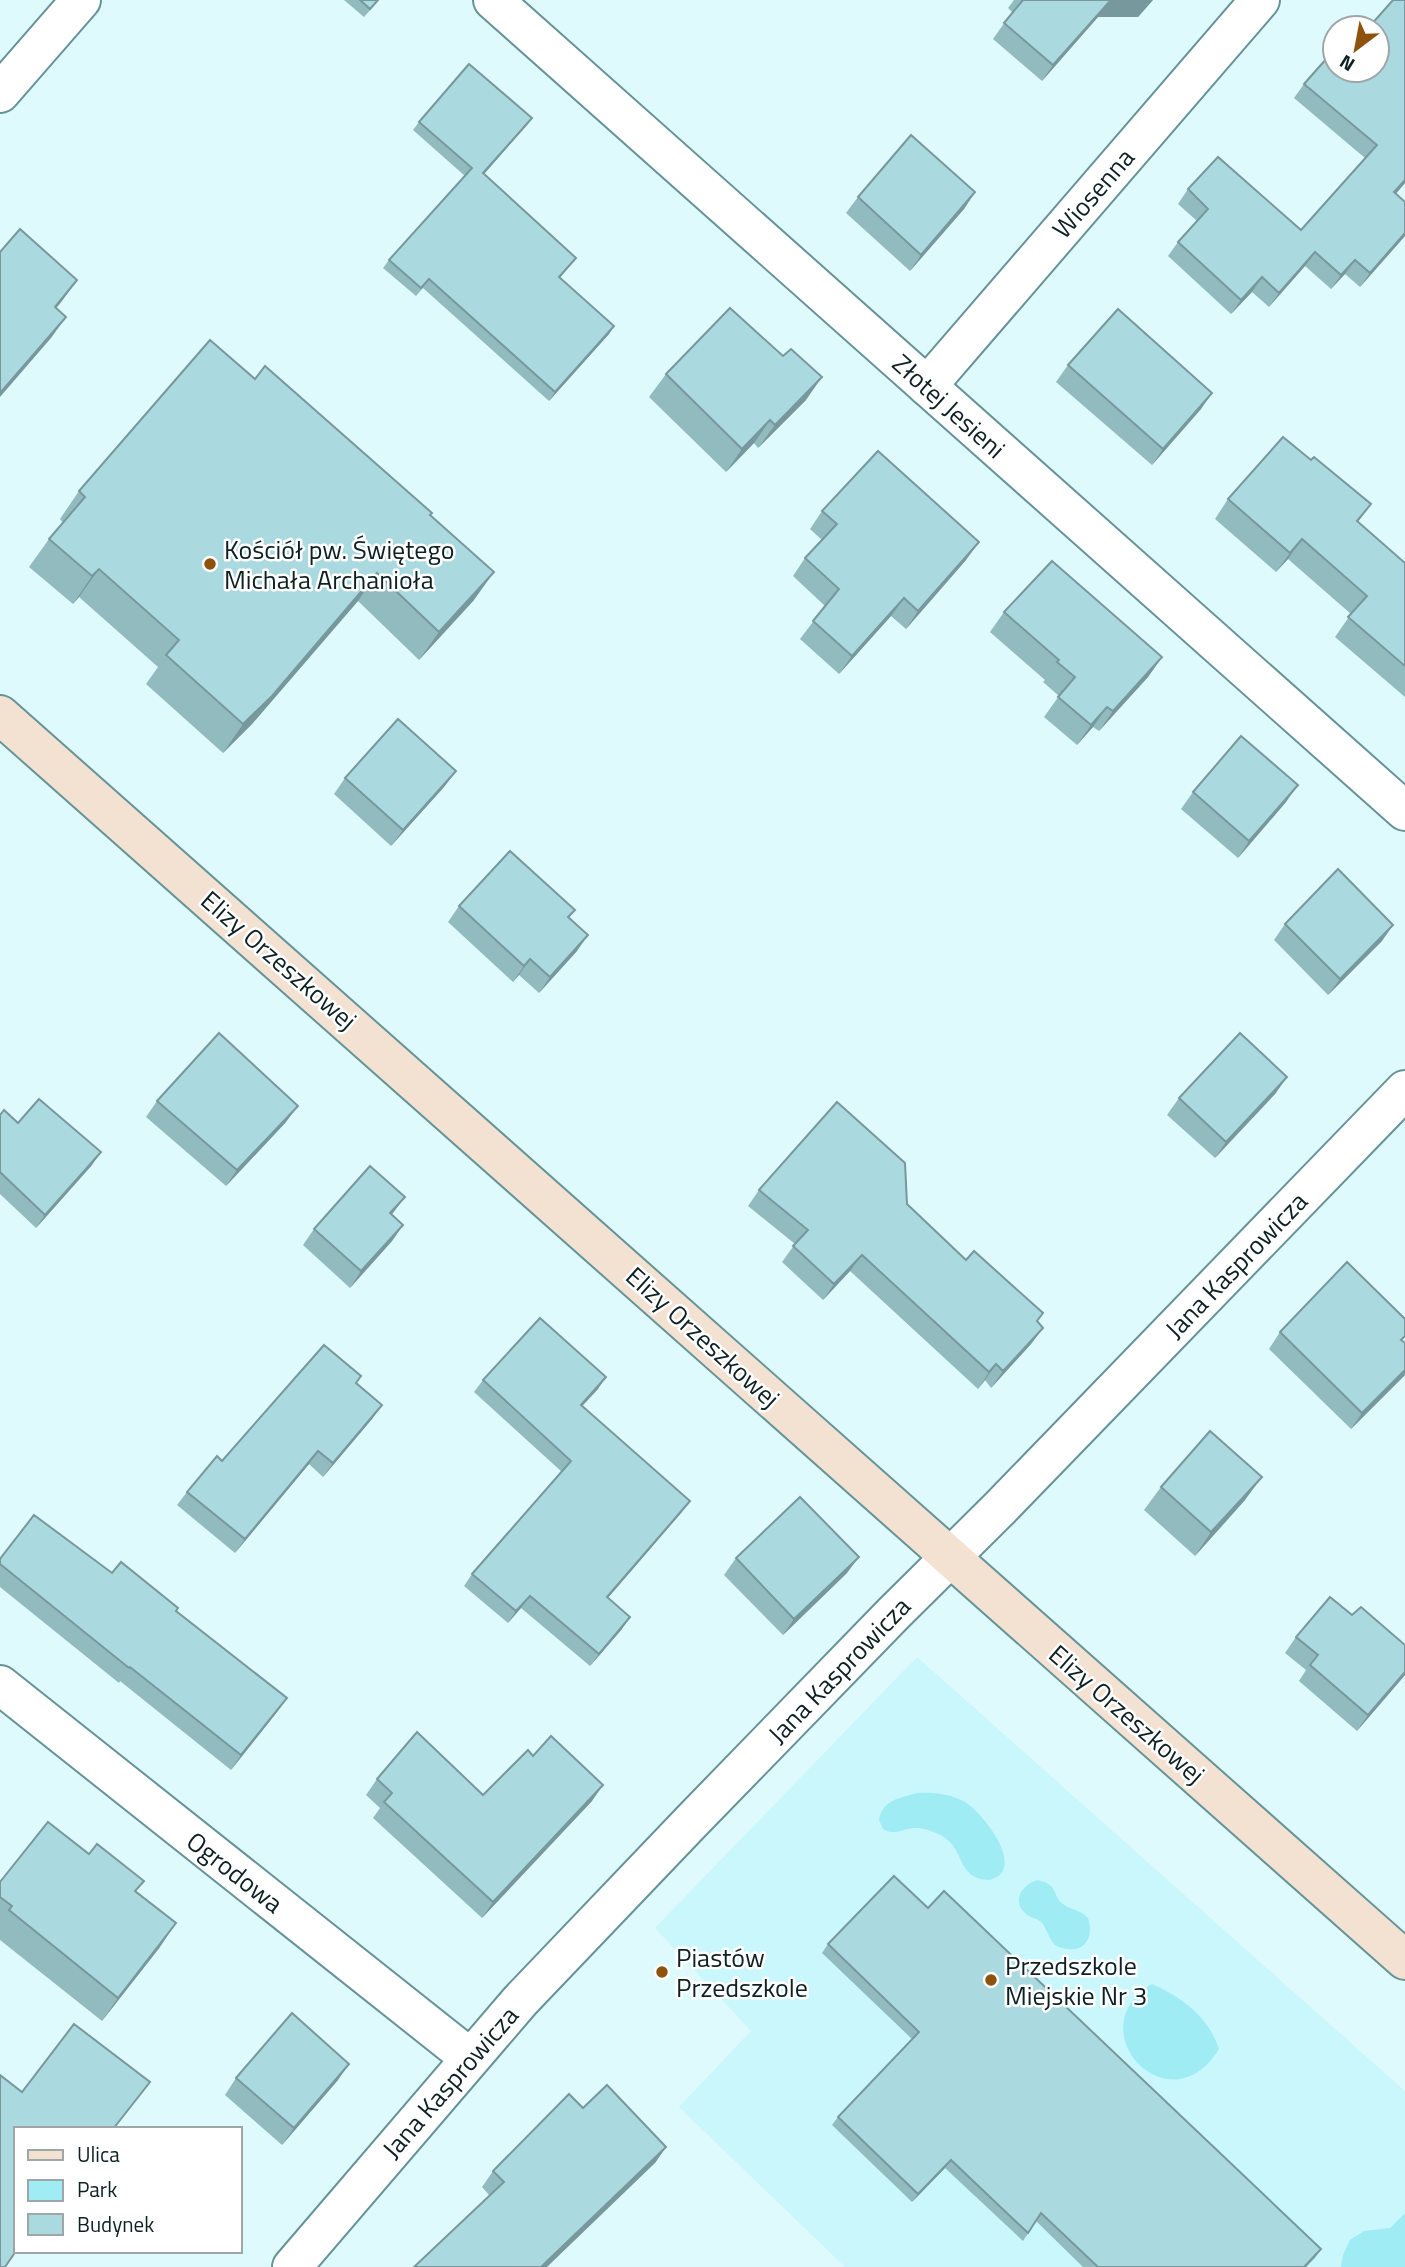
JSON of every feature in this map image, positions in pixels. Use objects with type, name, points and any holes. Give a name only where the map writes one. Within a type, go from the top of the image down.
[{"type":"street","points":[[0,93],[81,0]]},
{"type":"street","name":"Złotej Jesieni","points":[[493,0],[1405,811]]},
{"type":"street","name":"Wiosenna","points":[[927,386],[1260,0]]},
{"type":"street","name":"Elizy Orzeszkowej","points":[[0,715],[1405,1961]]},
{"type":"street","name":"Jana Kasprowicza","points":[[292,2267],[520,2001],[1405,1090]]},
{"type":"street","name":"Ogrodowa","points":[[0,1685],[470,2058]]},
{"type":"shaded area","name":"Przedszkole Miejskie Nr 3","points":[[917,1657],[1405,2091],[1405,2267],[845,2267],[679,2107],[751,2031],[655,1928]]},
{"type":"green space","points":[[917,1793],[948,1795],[972,1807],[1000,1843],[1005,1863],[1003,1871],[990,1880],[978,1878],[965,1868],[953,1845],[946,1838],[925,1829],[895,1832],[883,1829],[879,1820],[884,1808],[898,1798]]},
{"type":"green space","points":[[1038,1880],[1050,1885],[1063,1904],[1088,1918],[1089,1934],[1083,1945],[1071,1949],[1055,1945],[1042,1923],[1021,1908],[1021,1893],[1028,1885]]},
{"type":"green space","points":[[1152,1984],[1184,2002],[1209,2028],[1219,2049],[1199,2071],[1177,2079],[1156,2076],[1138,2064],[1127,2046],[1123,2025],[1131,2003]]},
{"type":"green space","points":[[1405,2213],[1405,2267],[1341,2267],[1350,2240],[1364,2231],[1390,2228]]},
{"type":"building","points":[[360,0],[378,0],[370,9]]},
{"type":"building","points":[[1023,0],[1150,0],[1110,1],[1053,65],[1004,23]]},
{"type":"building","points":[[1393,0],[1405,0],[1405,180],[1394,192],[1405,202],[1405,233],[1370,273],[1355,260],[1341,275],[1315,252],[1279,293],[1262,277],[1241,300],[1178,242],[1208,209],[1188,189],[1218,157],[1301,230],[1377,145],[1304,84],[1321,65],[1321,84],[1391,84],[1391,14],[1381,14]]},
{"type":"building","points":[[469,64],[532,118],[483,173],[576,258],[559,277],[614,326],[555,392],[429,279],[421,288],[389,260],[472,168],[419,122]]},
{"type":"building","points":[[911,135],[975,192],[921,255],[858,197]]},
{"type":"building","points":[[20,229],[77,280],[55,307],[66,317],[0,393],[0,252]]},
{"type":"building","points":[[730,308],[783,356],[791,349],[822,377],[775,425],[770,420],[742,449],[666,374]]},
{"type":"building","points":[[1118,309],[1212,393],[1163,449],[1068,365]]},
{"type":"building","name":"Kościół pw. Świętego Michała Archanioła","points":[[210,340],[255,379],[265,366],[432,513],[430,515],[494,572],[439,632],[377,573],[272,696],[243,724],[166,655],[179,640],[99,569],[92,576],[49,539],[85,497],[79,491]]},
{"type":"building","points":[[1283,437],[1311,460],[1314,457],[1371,504],[1357,521],[1405,563],[1405,666],[1348,617],[1367,596],[1302,539],[1290,553],[1228,499]]},
{"type":"building","points":[[878,451],[979,542],[918,611],[904,598],[852,656],[813,621],[839,589],[805,558],[837,524],[822,511]]},
{"type":"building","points":[[1052,561],[1162,657],[1113,711],[1107,707],[1091,725],[1058,697],[1075,677],[1004,612]]},
{"type":"building","points":[[398,719],[456,771],[403,830],[345,778]]},
{"type":"building","points":[[1241,736],[1298,785],[1249,841],[1193,792]]},
{"type":"building","points":[[510,851],[575,910],[568,917],[588,935],[550,977],[530,959],[524,966],[459,906]]},
{"type":"building","points":[[1338,869],[1393,925],[1340,979],[1285,924]]},
{"type":"building","points":[[219,1033],[298,1106],[237,1170],[157,1101]]},
{"type":"building","points":[[1240,1033],[1287,1077],[1226,1142],[1179,1098]]},
{"type":"building","points":[[39,1099],[101,1152],[45,1215],[0,1172],[0,1115],[4,1110],[18,1123]]},
{"type":"building","points":[[837,1102],[905,1163],[907,1204],[966,1260],[974,1251],[1043,1313],[1037,1321],[1043,1328],[1003,1371],[996,1364],[989,1372],[862,1255],[834,1284],[793,1246],[808,1230],[759,1190]]},
{"type":"building","points":[[370,1166],[405,1197],[390,1213],[403,1225],[361,1271],[314,1229]]},
{"type":"building","points":[[1347,1262],[1405,1319],[1405,1336],[1401,1340],[1405,1343],[1405,1370],[1362,1413],[1280,1332]]},
{"type":"building","points":[[540,1318],[606,1377],[581,1405],[690,1501],[607,1597],[630,1617],[599,1654],[530,1596],[516,1611],[472,1574],[571,1461],[483,1380]]},
{"type":"building","points":[[324,1345],[361,1376],[356,1383],[382,1405],[333,1463],[318,1451],[245,1539],[187,1492],[217,1456],[222,1461]]},
{"type":"building","points":[[1210,1431],[1262,1477],[1211,1532],[1161,1487]]},
{"type":"building","points":[[800,1497],[859,1557],[794,1619],[736,1558]]},
{"type":"building","points":[[34,1515],[112,1573],[121,1562],[178,1608],[176,1611],[287,1698],[241,1755],[0,1564],[0,1559]]},
{"type":"building","points":[[1330,1597],[1352,1615],[1361,1607],[1405,1645],[1405,1672],[1368,1715],[1310,1665],[1318,1655],[1296,1637]]},
{"type":"building","points":[[417,1732],[483,1795],[528,1750],[533,1756],[551,1736],[603,1785],[493,1902],[384,1802],[392,1793],[377,1779]]},
{"type":"building","points":[[48,1822],[89,1854],[97,1844],[144,1881],[135,1891],[176,1923],[118,1998],[9,1910],[12,1906],[0,1897],[0,1882]]},
{"type":"building","points":[[894,1876],[928,1908],[944,1891],[1321,2249],[1304,2267],[1098,2267],[1041,2213],[1028,2233],[951,2160],[918,2194],[838,2117],[919,2032],[828,1944]]},
{"type":"building","points":[[292,2013],[349,2064],[294,2128],[236,2078]]},
{"type":"building","points":[[74,2024],[150,2082],[115,2127],[14,2127],[15,2253],[5,2267],[0,2267],[0,2075],[22,2092]]},
{"type":"building","points":[[607,2085],[666,2147],[541,2267],[414,2267],[504,2182],[493,2171],[569,2094],[583,2108]]},
{"type":"place","name":"Kościół pw. Świętego Michała Archanioła","points":[[210,564]]},
{"type":"place","name":"Piastów Przedszkole","points":[[662,1972]]},
{"type":"place","name":"Przedszkole Miejskie Nr 3","points":[[991,1980]]}]
